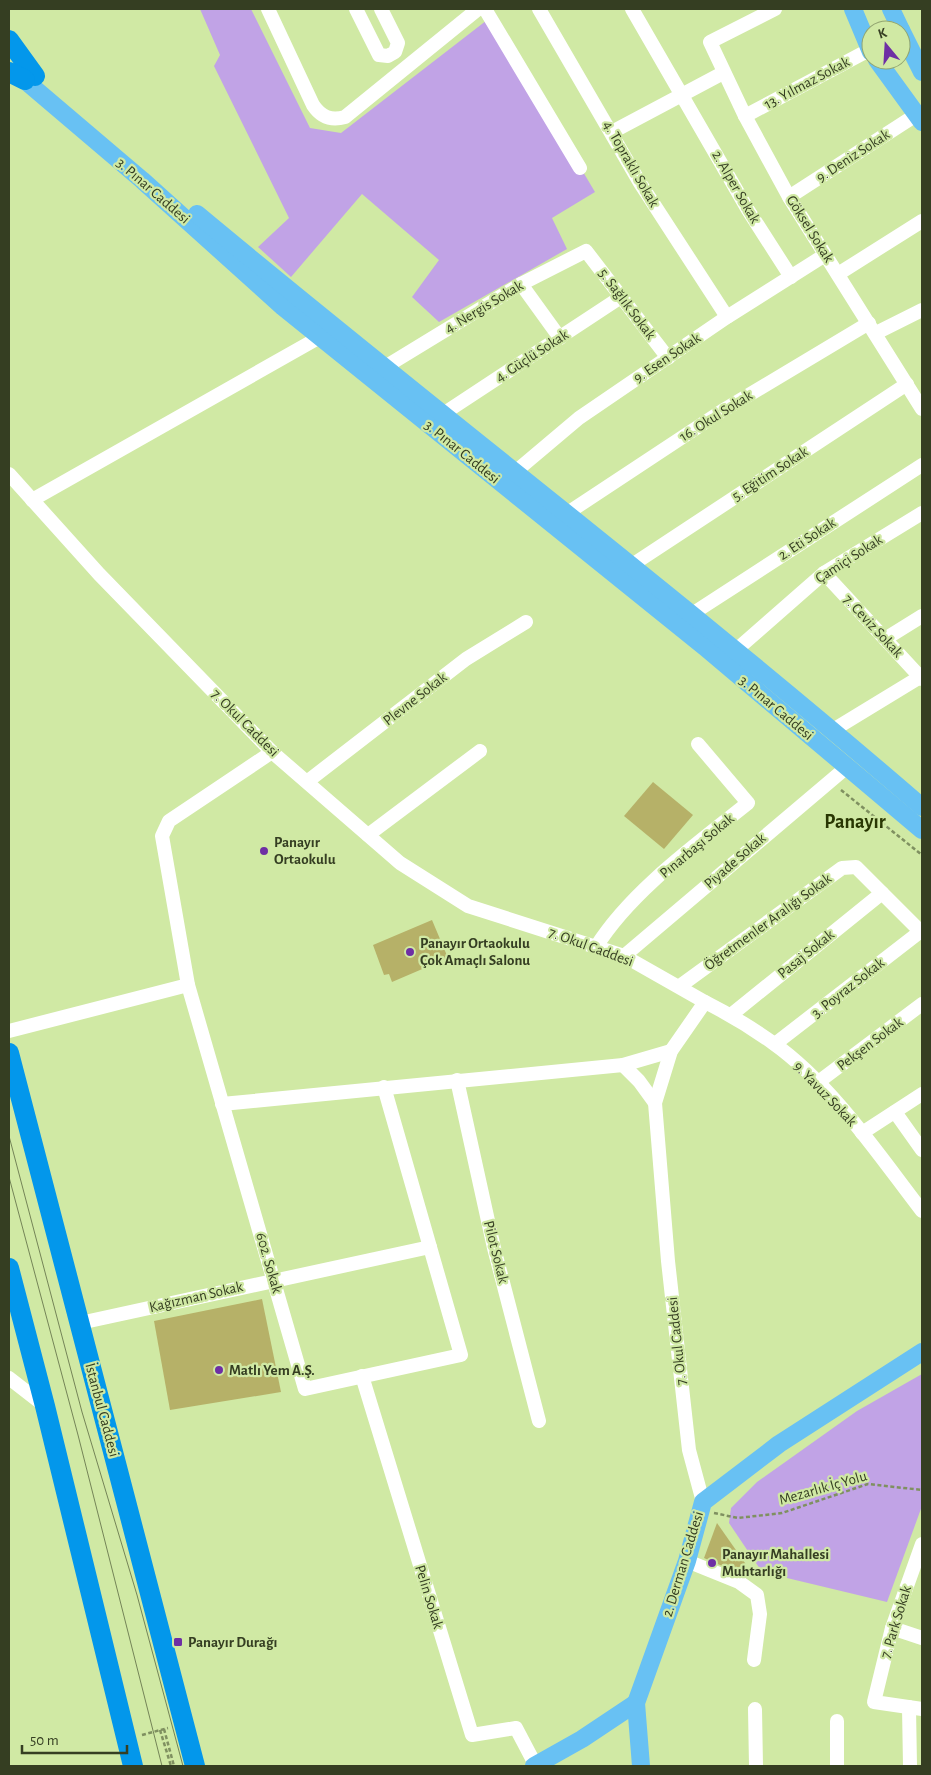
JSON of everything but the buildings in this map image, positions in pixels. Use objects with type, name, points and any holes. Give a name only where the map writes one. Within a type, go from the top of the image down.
[{"type":"highway","points":[[9,40],[23,76]]},
{"type":"highway","name":"İstanbul Caddesi","points":[[9,1053],[195,1766]]},
{"type":"highway","points":[[9,1268],[45,1406],[133,1766]]},
{"type":"main road","points":[[853,9],[861,28]]},
{"type":"main road","points":[[911,50],[922,72]]},
{"type":"main road","name":"3. Pınar Caddesi","points":[[9,54],[23,76],[319,336],[706,648],[922,830]]},
{"type":"main road","name":"3. Pınar Caddesi","points":[[9,67],[23,76],[385,366],[566,514],[632,565],[833,730],[922,807]]},
{"type":"main road","points":[[884,70],[919,119]]},
{"type":"main road","name":"2. Derman Caddesi","points":[[641,1766],[636,1703],[687,1561],[702,1506],[779,1444],[922,1352]]},
{"type":"main road","points":[[535,1766],[582,1739],[636,1703]]},
{"type":"street","points":[[268,9],[313,105],[321,115],[333,119],[345,117],[478,9]]},
{"type":"street","points":[[356,9],[379,55],[388,56],[395,52],[398,44],[381,9]]},
{"type":"street","points":[[485,9],[580,168]]},
{"type":"street","name":"4. Topraklı Sokak","points":[[539,9],[612,132],[640,184],[727,317]]},
{"type":"street","name":"2. Alper Sokak","points":[[632,9],[748,210],[791,277]]},
{"type":"street","name":"Göksel Sokak","points":[[775,9],[710,42],[723,73],[789,197],[872,328],[915,391],[922,409]]},
{"type":"street","name":"13. Yılmaz Sokak","points":[[745,116],[861,59]]},
{"type":"street","points":[[612,132],[683,96],[723,73]]},
{"type":"street","name":"9. Deniz Sokak","points":[[789,197],[919,119]]},
{"type":"street","points":[[838,274],[922,220]]},
{"type":"street","name":"4. Nergis Sokak","points":[[385,366],[521,284],[586,251]]},
{"type":"street","name":"5. Sağlık Sokak","points":[[586,251],[668,358]]},
{"type":"street","name":"9. Esen Sokak","points":[[515,472],[579,418],[727,317],[825,255]]},
{"type":"street","points":[[521,284],[560,338]]},
{"type":"street","name":"4. Güçlü Sokak","points":[[443,414],[621,298]]},
{"type":"street","name":"16. Okul Sokak","points":[[566,514],[722,411],[872,328],[922,310]]},
{"type":"street","points":[[32,500],[319,336],[338,329]]},
{"type":"street","name":"5. Eğitim Sokak","points":[[632,565],[915,391]]},
{"type":"street","name":"2. Eti Sokak","points":[[692,614],[922,465]]},
{"type":"street","name":"7. Okul Caddesi","points":[[9,474],[99,574],[272,752],[308,781],[400,863],[468,906],[624,956],[680,986],[705,1002],[671,1051],[655,1104],[668,1261],[689,1450],[702,1506]]},
{"type":"street","name":"Çamiçi Sokak","points":[[735,651],[824,573],[921,516]]},
{"type":"street","name":"7. Ceviz Sokak","points":[[824,573],[921,678]]},
{"type":"street","points":[[885,639],[922,616]]},
{"type":"street","name":"Plevne Sokak","points":[[308,781],[466,659],[526,622]]},
{"type":"street","points":[[833,730],[921,678]]},
{"type":"street","name":"Pınarbaşı Sokak","points":[[596,947],[608,927],[684,853],[748,803],[698,744]]},
{"type":"street","points":[[368,835],[480,751]]},
{"type":"street","name":"602. Sokak","points":[[272,752],[169,821],[162,836],[188,985],[306,1389],[461,1355],[430,1247]]},
{"type":"street","name":"Piyade Sokak","points":[[624,956],[847,767]]},
{"type":"street","name":"Öğretmenler Aralığı Sokak","points":[[680,986],[842,868],[856,867],[921,932]]},
{"type":"street","name":"Pasaj Sokak","points":[[731,1015],[882,893]]},
{"type":"street","name":"3. Poyraz Sokak","points":[[775,1044],[921,932]]},
{"type":"street","points":[[9,1031],[188,985]]},
{"type":"street","name":"9. Yavuz Sokak","points":[[705,1002],[731,1015],[775,1044],[817,1083],[862,1133],[922,1211]]},
{"type":"street","name":"Pekşen Sokak","points":[[817,1083],[922,1004]]},
{"type":"street","points":[[222,1104],[623,1065],[671,1051]]},
{"type":"street","points":[[623,1065],[640,1081],[655,1104]]},
{"type":"street","name":"Pilot Sokak","points":[[457,1080],[494,1248],[539,1422]]},
{"type":"street","points":[[384,1087],[430,1247]]},
{"type":"street","points":[[862,1133],[922,1094]]},
{"type":"street","points":[[895,1112],[922,1150]]},
{"type":"street","name":"Kağızman Sokak","points":[[80,1324],[430,1247]]},
{"type":"street","name":"Pelin Sokak","points":[[362,1376],[472,1735],[516,1728],[535,1766]]},
{"type":"street","points":[[9,1378],[45,1406]]},
{"type":"street","name":"7. Park Sokak","points":[[916,1708],[874,1702],[892,1628],[919,1562],[922,1544]]},
{"type":"street","points":[[687,1561],[739,1582],[757,1595],[760,1614],[754,1660]]},
{"type":"street","points":[[892,1628],[922,1638]]},
{"type":"street","points":[[910,1766],[916,1708]]},
{"type":"street","points":[[755,1709],[756,1766]]},
{"type":"street","points":[[837,1721],[837,1766]]},
{"type":"path","points":[[830,781],[922,854]]},
{"type":"path","name":"Mezarlık İç Yolu","points":[[702,1506],[738,1518],[782,1513],[868,1484],[922,1490]]},
{"type":"path","points":[[135,1737],[172,1727]]},
{"type":"path","points":[[162,1729],[173,1766]]},
{"type":"shaded area","points":[[200,9],[251,9],[310,128],[341,133],[491,17],[595,192],[552,218],[567,249],[439,322],[412,297],[439,260],[362,194],[291,277],[258,247],[289,218],[214,66],[220,55]]},
{"type":"shaded area","points":[[922,1374],[922,1506],[887,1602],[762,1572],[729,1523],[731,1508],[757,1482],[857,1411]]},
{"type":"tram line","points":[[9,1136],[82,1412],[137,1595],[183,1766]]},
{"type":"tram line","points":[[9,1177],[78,1435],[162,1766]]},
{"type":"place","name":"Panayır Ortaokulu","points":[[264,851]]},
{"type":"place","name":"Panayır Ortaokulu Çok Amaçlı Salonu","points":[[410,952]]},
{"type":"place","name":"Matlı Yem A.Ş.","points":[[219,1370]]},
{"type":"place","name":"Panayır Mahallesi Muhtarlığı","points":[[712,1563]]},
{"type":"place","name":"Panayır Durağı","points":[[178,1642]]},
{"type":"district","name":"Panayır","points":[[855,822]]}]
